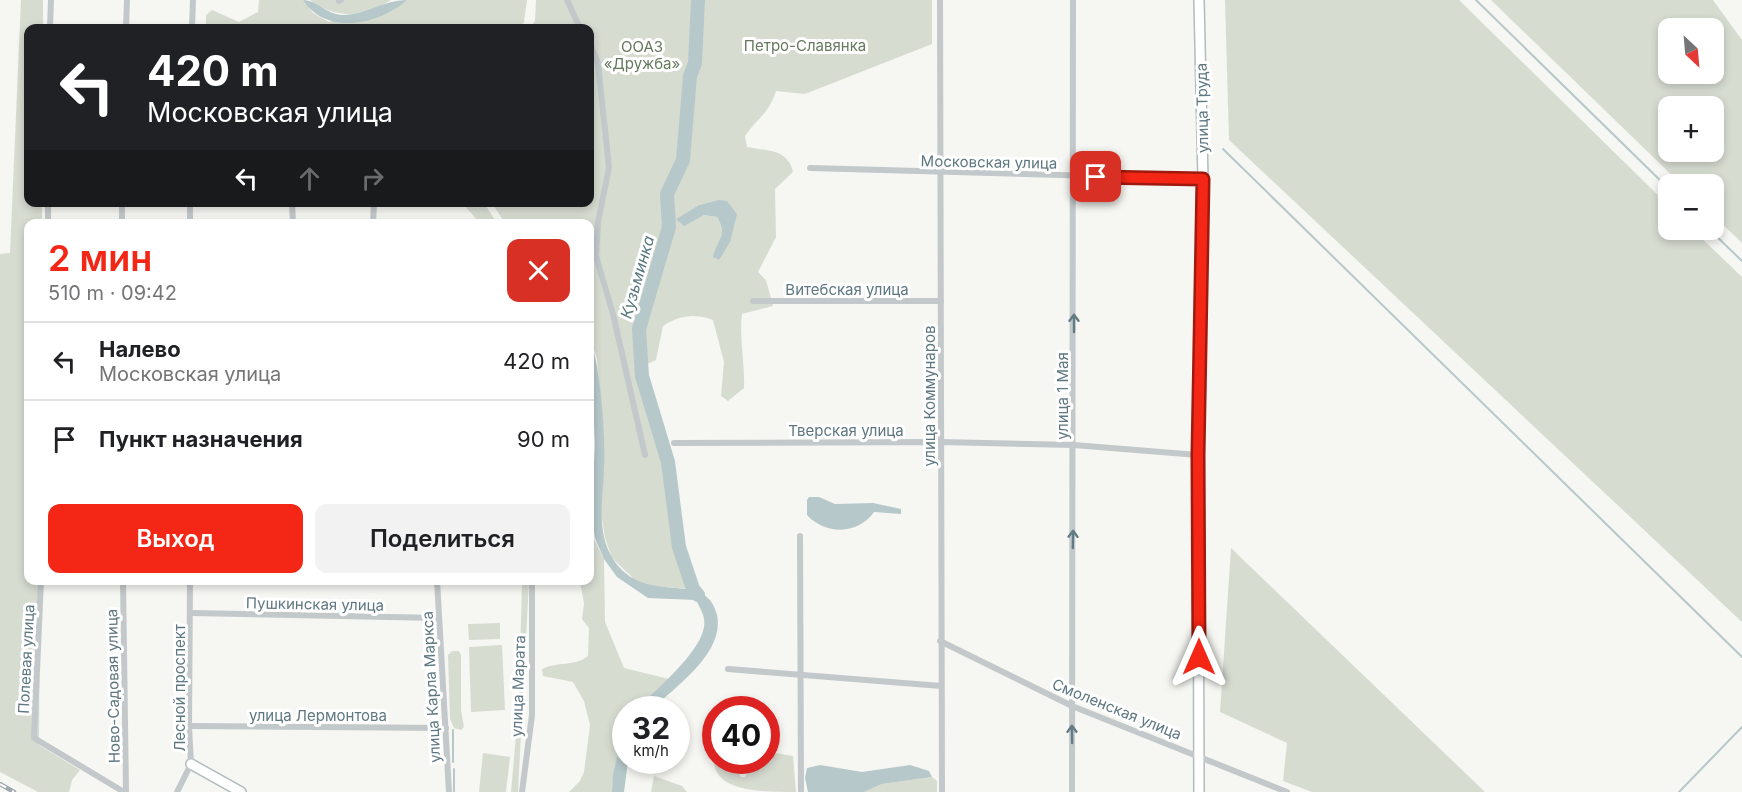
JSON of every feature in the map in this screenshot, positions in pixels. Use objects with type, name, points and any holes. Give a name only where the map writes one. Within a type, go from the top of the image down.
[{"type":"street","points":[[50,24],[51,0]]},
{"type":"street","points":[[126,24],[127,0]]},
{"type":"street","points":[[192,24],[193,0]]},
{"type":"street","points":[[567,0],[578,24]]},
{"type":"street","name":"улица Коммунаров","points":[[940,0],[942,792]]},
{"type":"street","name":"улица 1 Мая","points":[[1072,792],[1073,0]]},
{"type":"street","name":"улица Труда","points":[[1199,0],[1203,179],[1198,455],[1199,792]]},
{"type":"street","points":[[594,54],[598,63],[609,168],[598,222],[596,256],[613,314],[645,455]]},
{"type":"street","name":"Московская улица","points":[[810,168],[940,174],[1203,179]]},
{"type":"street","name":"Витебская улица","points":[[753,302],[940,301]]},
{"type":"street","name":"Тверская улица","points":[[674,442],[941,442],[1074,445],[1198,455]]},
{"type":"street","points":[[800,536],[801,792]]},
{"type":"street","name":"Полевая улица","points":[[41,585],[34,738],[125,792]]},
{"type":"street","name":"Ново-Садовая улица","points":[[123,585],[125,792]]},
{"type":"street","name":"Лесной проспект","points":[[177,792],[191,764],[189,726],[190,585]]},
{"type":"street","name":"улица Карла Маркса","points":[[437,585],[449,792]]},
{"type":"street","name":"улица Марата","points":[[522,792],[532,716],[532,585]]},
{"type":"street","name":"Пушкинская улица","points":[[191,613],[439,618]]},
{"type":"street","name":"Смоленская улица","points":[[940,642],[1072,706],[1287,792]]},
{"type":"street","points":[[728,669],[941,686]]},
{"type":"street","name":"улица Лермонтова","points":[[189,726],[446,728]]},
{"type":"street","points":[[191,764],[241,792]]},
{"type":"green space","points":[[21,0],[43,0],[43,24],[24,24],[24,207],[42,207],[42,219],[24,219],[24,585],[40,585],[39,745],[80,770],[72,780],[69,792],[38,792],[0,772],[0,254],[10,253]]},
{"type":"green space","points":[[259,0],[303,0],[313,13],[329,22],[407,0],[527,0],[523,24],[206,24],[206,15],[212,10],[239,22],[258,12]]},
{"type":"green space","points":[[310,0],[391,0],[371,10],[350,14],[330,11]]},
{"type":"green space","points":[[536,0],[932,0],[932,44],[805,94],[776,91],[766,111],[745,136],[747,147],[782,155],[787,159],[793,172],[775,189],[776,237],[758,272],[766,280],[773,306],[742,314],[744,388],[728,401],[721,396],[724,362],[713,320],[706,318],[687,316],[675,319],[663,326],[656,360],[647,364],[641,361],[642,376],[668,462],[679,547],[693,589],[649,586],[635,580],[612,558],[605,538],[601,511],[604,443],[597,358],[594,350],[594,219],[502,219],[495,207],[594,207],[594,24],[533,24]],"holes":[[[718,200],[730,242],[714,251],[722,235],[717,217],[704,215],[676,219],[699,205]]]},
{"type":"green space","points":[[1225,0],[1459,0],[1658,195],[1658,240],[1703,240],[1742,277],[1742,622],[1229,140]]},
{"type":"green space","points":[[1491,0],[1713,0],[1742,40],[1742,243],[1724,226],[1724,174],[1671,174],[1658,162],[1724,162],[1724,96],[1658,96],[1658,162]]},
{"type":"green space","points":[[466,207],[487,207],[494,219],[476,219]]},
{"type":"green space","points":[[594,539],[604,559],[605,622],[624,668],[669,679],[650,696],[612,696],[612,792],[569,792],[580,781],[584,772],[590,725],[584,701],[573,682],[543,676],[542,669],[577,662],[588,656],[589,628],[582,619],[584,604],[581,585],[594,585]]},
{"type":"green space","points":[[1231,548],[1485,792],[1312,792],[1283,781],[1287,743],[1220,712]]},
{"type":"green space","points":[[522,585],[529,585],[518,792],[511,792],[519,701]]},
{"type":"green space","points":[[500,623],[500,639],[469,640],[468,624]]},
{"type":"green space","points":[[502,645],[505,710],[471,712],[469,647]]},
{"type":"green space","points":[[452,651],[459,651],[461,655],[461,710],[464,727],[461,730],[454,728],[450,719],[448,655]]},
{"type":"green space","points":[[483,753],[510,757],[506,792],[479,792]]},
{"type":"green space","points":[[780,754],[793,756],[796,792],[769,792],[742,788],[731,784],[719,774],[739,774],[745,777],[747,774],[780,774]]},
{"type":"green space","points":[[654,776],[682,786],[687,792],[651,792]]},
{"type":"green space","points":[[932,777],[937,781],[937,792],[864,792],[882,784]]},
{"type":"shaded area","points":[[303,0],[313,2],[332,13],[343,15],[407,0],[382,16],[353,23],[325,19]]},
{"type":"shaded area","points":[[718,200],[727,201],[737,214],[730,242],[719,260],[713,257],[722,234],[717,217],[704,215],[684,226],[676,219],[699,205]]},
{"type":"shaded area","points":[[594,352],[603,422],[602,527],[608,549],[626,574],[641,582],[701,593],[711,601],[717,615],[717,629],[706,656],[685,680],[667,696],[650,696],[686,660],[701,637],[704,627],[702,613],[696,600],[648,598],[617,577],[604,559],[594,532]]},
{"type":"shaded area","points":[[809,497],[819,497],[835,504],[873,503],[901,509],[901,514],[874,512],[859,525],[841,530],[832,529],[814,522],[807,515]]},
{"type":"shaded area","points":[[820,765],[862,772],[910,765],[929,771],[932,777],[882,784],[864,792],[808,792],[805,778],[807,768]]},
{"type":"shaded area","points":[[613,774],[626,774],[624,792],[612,792]]},
{"type":"waterway","name":"Кузьминка","points":[[698,0],[695,63],[690,76],[683,160],[667,194],[669,227],[639,329],[642,376],[668,462],[679,547],[693,589],[698,595]]},
{"type":"waterway","points":[[1476,0],[1658,178]]},
{"type":"waterway","points":[[1223,149],[1742,657]]},
{"type":"waterway","points":[[1720,240],[1742,261]]},
{"type":"waterway","points":[[1679,792],[1742,727]]},
{"type":"waterway","points":[[453,730],[453,762]]},
{"type":"waterway","points":[[454,769],[454,792]]},
{"type":"railway","points":[[0,784],[14,792]]},
{"type":"route","points":[[1096,177],[1203,179],[1198,455],[1199,657]]},
{"type":"park label","name":"Петро-Славянка","points":[[805,45]]},
{"type":"park label","name":"ООАЗ «Дружба»","points":[[642,54]]}]
